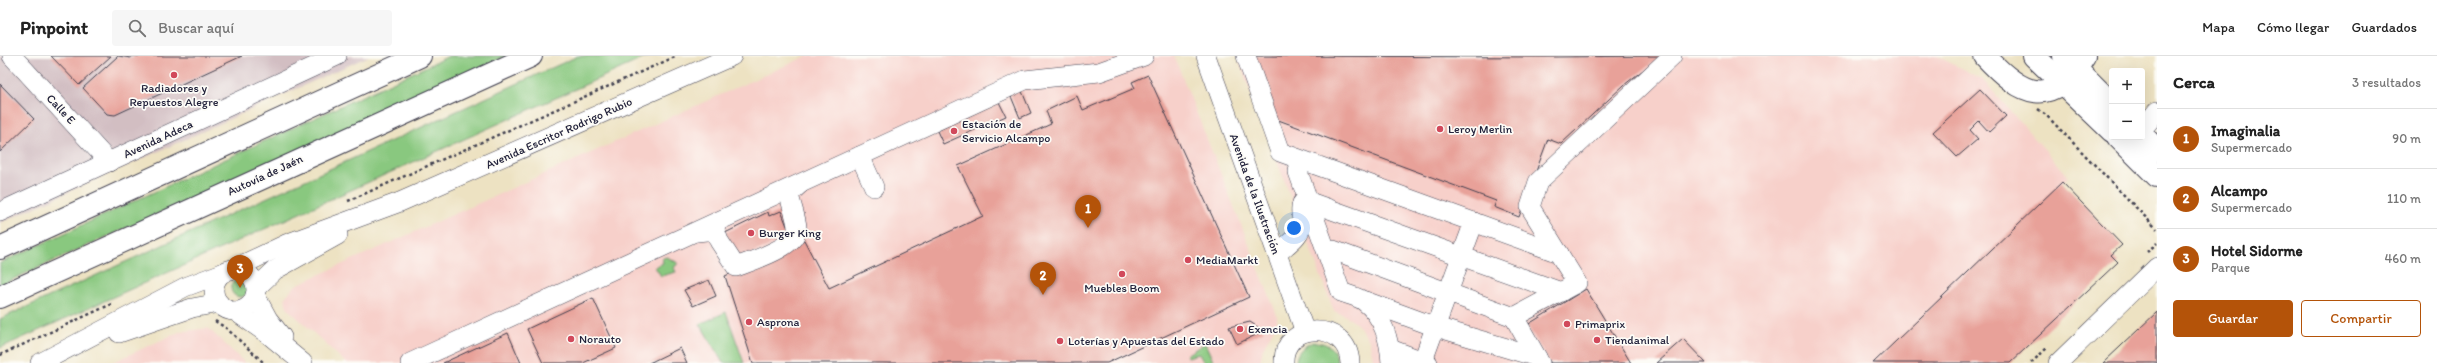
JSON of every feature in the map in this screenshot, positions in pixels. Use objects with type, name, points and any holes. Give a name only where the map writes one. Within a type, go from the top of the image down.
[{"type":"main road","points":[[0,248],[420,56]]},
{"type":"main road","name":"Autovía de Jaén","points":[[0,297],[530,56]]},
{"type":"main road","points":[[1985,56],[2000,72],[2032,99],[2047,92],[2078,72]]},
{"type":"main road","points":[[2034,56],[2078,72],[2109,101]]},
{"type":"main road","points":[[2078,72],[2109,126]]},
{"type":"main road","points":[[2121,140],[2157,176]]},
{"type":"street","name":"Calle E","points":[[12,56],[109,162]]},
{"type":"street","name":"Avenida Adeca","points":[[0,212],[337,56]]},
{"type":"street","name":"Avenida Escritor Rodrigo Rubio","points":[[73,354],[180,290],[228,271],[286,244],[385,208],[732,56]]},
{"type":"street","points":[[410,363],[1026,80],[1099,72],[1144,56]]},
{"type":"street","name":"Avenida de la Ilustración","points":[[1206,56],[1305,332]]},
{"type":"street","points":[[1246,56],[1280,152],[1560,253]]},
{"type":"street","points":[[1514,318],[1577,283],[1560,253],[1530,207],[1538,182],[1672,56]]},
{"type":"street","points":[[2145,126],[2157,111]]},
{"type":"street","points":[[860,156],[874,187]]},
{"type":"street","points":[[1300,160],[1298,172],[1307,201],[1342,292],[1436,326],[1539,360]]},
{"type":"street","points":[[693,233],[715,230],[719,241],[736,266],[782,248],[794,238],[798,228],[789,194],[800,184]]},
{"type":"street","points":[[1277,254],[1301,232],[1302,223],[1299,209],[1302,203],[1307,201],[1461,258],[1561,292]]},
{"type":"street","name":"Avenida Escritor Rodrigo Rubio","points":[[256,292],[275,270],[385,208]]},
{"type":"street","points":[[1364,301],[1380,319],[1391,356],[1425,362],[1436,326],[1474,222]]},
{"type":"street","points":[[1326,251],[1333,250],[1449,292],[1514,318],[1539,360]]},
{"type":"street","points":[[2058,363],[2157,267]]},
{"type":"street","points":[[228,271],[245,272],[250,276],[268,319],[299,358],[227,307],[214,290],[219,277],[228,271]]},
{"type":"street","points":[[227,307],[248,306],[256,292]]},
{"type":"street","name":"Avenida Escritor Rodrigo Rubio","points":[[40,363],[73,354],[192,308],[227,307]]},
{"type":"street","points":[[1284,363],[1286,351],[1291,343],[1305,332],[1318,330],[1331,333],[1342,341],[1349,352],[1350,363]]},
{"type":"path","points":[[340,205],[677,56]]},
{"type":"path","points":[[2032,99],[2157,229]]},
{"type":"path","points":[[0,355],[115,303]]},
{"type":"shaded area","points":[[0,56],[369,56],[0,223]]},
{"type":"shaded area","points":[[807,56],[1174,56],[1277,315],[1277,323],[1263,348],[1260,363],[346,363],[288,309],[285,297],[296,285]]},
{"type":"shaded area","points":[[1237,56],[1937,56],[1982,79],[2068,177],[2062,182],[2122,245],[2111,255],[2118,262],[2010,363],[1374,363],[1369,340],[1358,325],[1346,316],[1334,311]]},
{"type":"shaded area","points":[[208,328],[245,363],[111,363],[179,332]]},
{"type":"green space","points":[[449,56],[507,56],[0,285],[0,263]]},
{"type":"green space","points":[[578,56],[649,56],[0,348],[0,319]]},
{"type":"green space","points":[[667,257],[678,263],[674,268],[676,272],[661,276],[655,267],[663,263],[662,258]]},
{"type":"green space","points":[[240,279],[246,282],[249,288],[246,294],[240,297],[234,294],[231,288],[234,282]]},
{"type":"green space","points":[[726,312],[744,363],[723,363],[700,324]]},
{"type":"green space","points":[[1313,342],[1322,343],[1330,347],[1335,353],[1337,363],[1296,363],[1297,356],[1301,350],[1306,345]]},
{"type":"green space","points":[[1205,343],[1214,363],[1204,363],[1199,354],[1188,357],[1186,355]]},
{"type":"building","points":[[51,56],[111,56],[79,85]]},
{"type":"building","points":[[118,56],[131,58],[133,56],[242,56],[115,115],[107,114],[83,88]]},
{"type":"building","name":"Leroy Merlin","points":[[1251,56],[1661,56],[1624,85],[1561,144],[1548,139],[1519,217],[1494,207],[1496,201],[1273,118]]},
{"type":"building","points":[[1148,75],[1249,297],[1107,363],[753,363],[725,276],[804,240],[829,288],[983,216],[958,166],[1051,124],[1046,111],[1077,96],[1083,110],[1135,88],[1132,82]]},
{"type":"building","points":[[0,84],[34,119],[0,152]]},
{"type":"building","points":[[1021,89],[1031,113],[1020,118],[1010,94]]},
{"type":"building","points":[[1980,89],[2006,116],[1989,132],[1979,121],[1970,130],[1978,139],[1957,157],[1933,132]]},
{"type":"building","points":[[999,102],[1006,116],[943,144],[937,131]]},
{"type":"building","points":[[2062,182],[2122,245],[2111,255],[2118,262],[2010,363],[1873,363]]},
{"type":"building","points":[[781,211],[791,236],[737,260],[725,233],[768,212],[769,216]]},
{"type":"building","points":[[709,280],[716,296],[693,306],[684,290]]},
{"type":"building","points":[[1586,289],[1631,363],[1551,363],[1547,358],[1527,325]]},
{"type":"building","name":"Norauto","points":[[593,298],[616,348],[583,363],[543,363],[527,329]]},
{"type":"building","points":[[2157,312],[2157,363],[2103,363]]},
{"type":"building","points":[[1250,322],[1264,331],[1237,344],[1229,327]]},
{"type":"building","points":[[508,333],[521,363],[443,363]]},
{"type":"building","points":[[1683,339],[1706,363],[1656,363]]},
{"type":"building","points":[[680,348],[687,363],[649,363]]},
{"type":"place","name":"Radiadores y Repuestos Alegre","points":[[174,75]]},
{"type":"place","name":"Leroy Merlin","points":[[1440,129]]},
{"type":"place","name":"Estación de Servicio Alcampo","points":[[954,131]]},
{"type":"place","name":"Imaginalia","points":[[1088,228]]},
{"type":"place","name":"Burger King","points":[[751,233]]},
{"type":"place","name":"MediaMarkt","points":[[1188,260]]},
{"type":"place","name":"Muebles Boom","points":[[1122,274]]},
{"type":"place","name":"Hotel Sidorme","points":[[240,288]]},
{"type":"place","name":"Alcampo","points":[[1043,295]]},
{"type":"place","name":"Asprona","points":[[749,322]]},
{"type":"place","name":"Primaprix","points":[[1567,324]]},
{"type":"place","name":"Exencia","points":[[1240,329]]},
{"type":"place","name":"Norauto","points":[[571,339]]},
{"type":"place","name":"Tiendanimal","points":[[1597,340]]},
{"type":"place","name":"Loterías y Apuestas del Estado","points":[[1060,341]]}]
